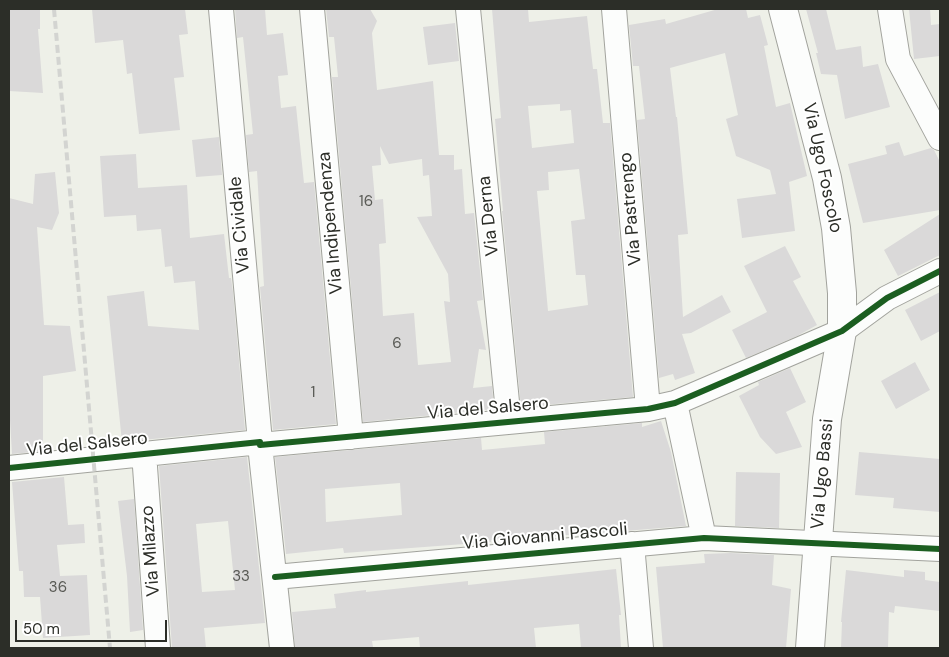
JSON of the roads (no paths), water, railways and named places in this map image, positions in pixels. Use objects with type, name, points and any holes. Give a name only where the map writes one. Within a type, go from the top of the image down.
[{"type":"main road","name":"Via Ugo Foscolo","points":[[783,9],[827,178],[835,219],[842,293],[842,331]]},
{"type":"main road","name":"Via Ugo Bassi","points":[[810,648],[827,419],[842,331]]},
{"type":"street","name":"Via Cividale","points":[[221,9],[260,443],[276,577],[282,648]]},
{"type":"street","name":"Via Indipendenza","points":[[312,9],[351,437]]},
{"type":"street","name":"Via Derna","points":[[468,9],[509,422]]},
{"type":"street","name":"Via Pastrengo","points":[[614,9],[648,409]]},
{"type":"street","points":[[890,9],[898,59],[940,138]]},
{"type":"street","name":"Via del Salsero","points":[[9,468],[144,453],[351,437],[648,409],[674,404],[842,331],[887,298],[940,271]]},
{"type":"street","points":[[674,404],[704,538]]},
{"type":"street","name":"Via Milazzo","points":[[144,453],[158,648]]},
{"type":"street","name":"Via Giovanni Pascoli","points":[[276,577],[704,538],[940,549]]},
{"type":"street","points":[[632,544],[641,648]]},
{"type":"railway","points":[[54,9],[110,648]]}]
